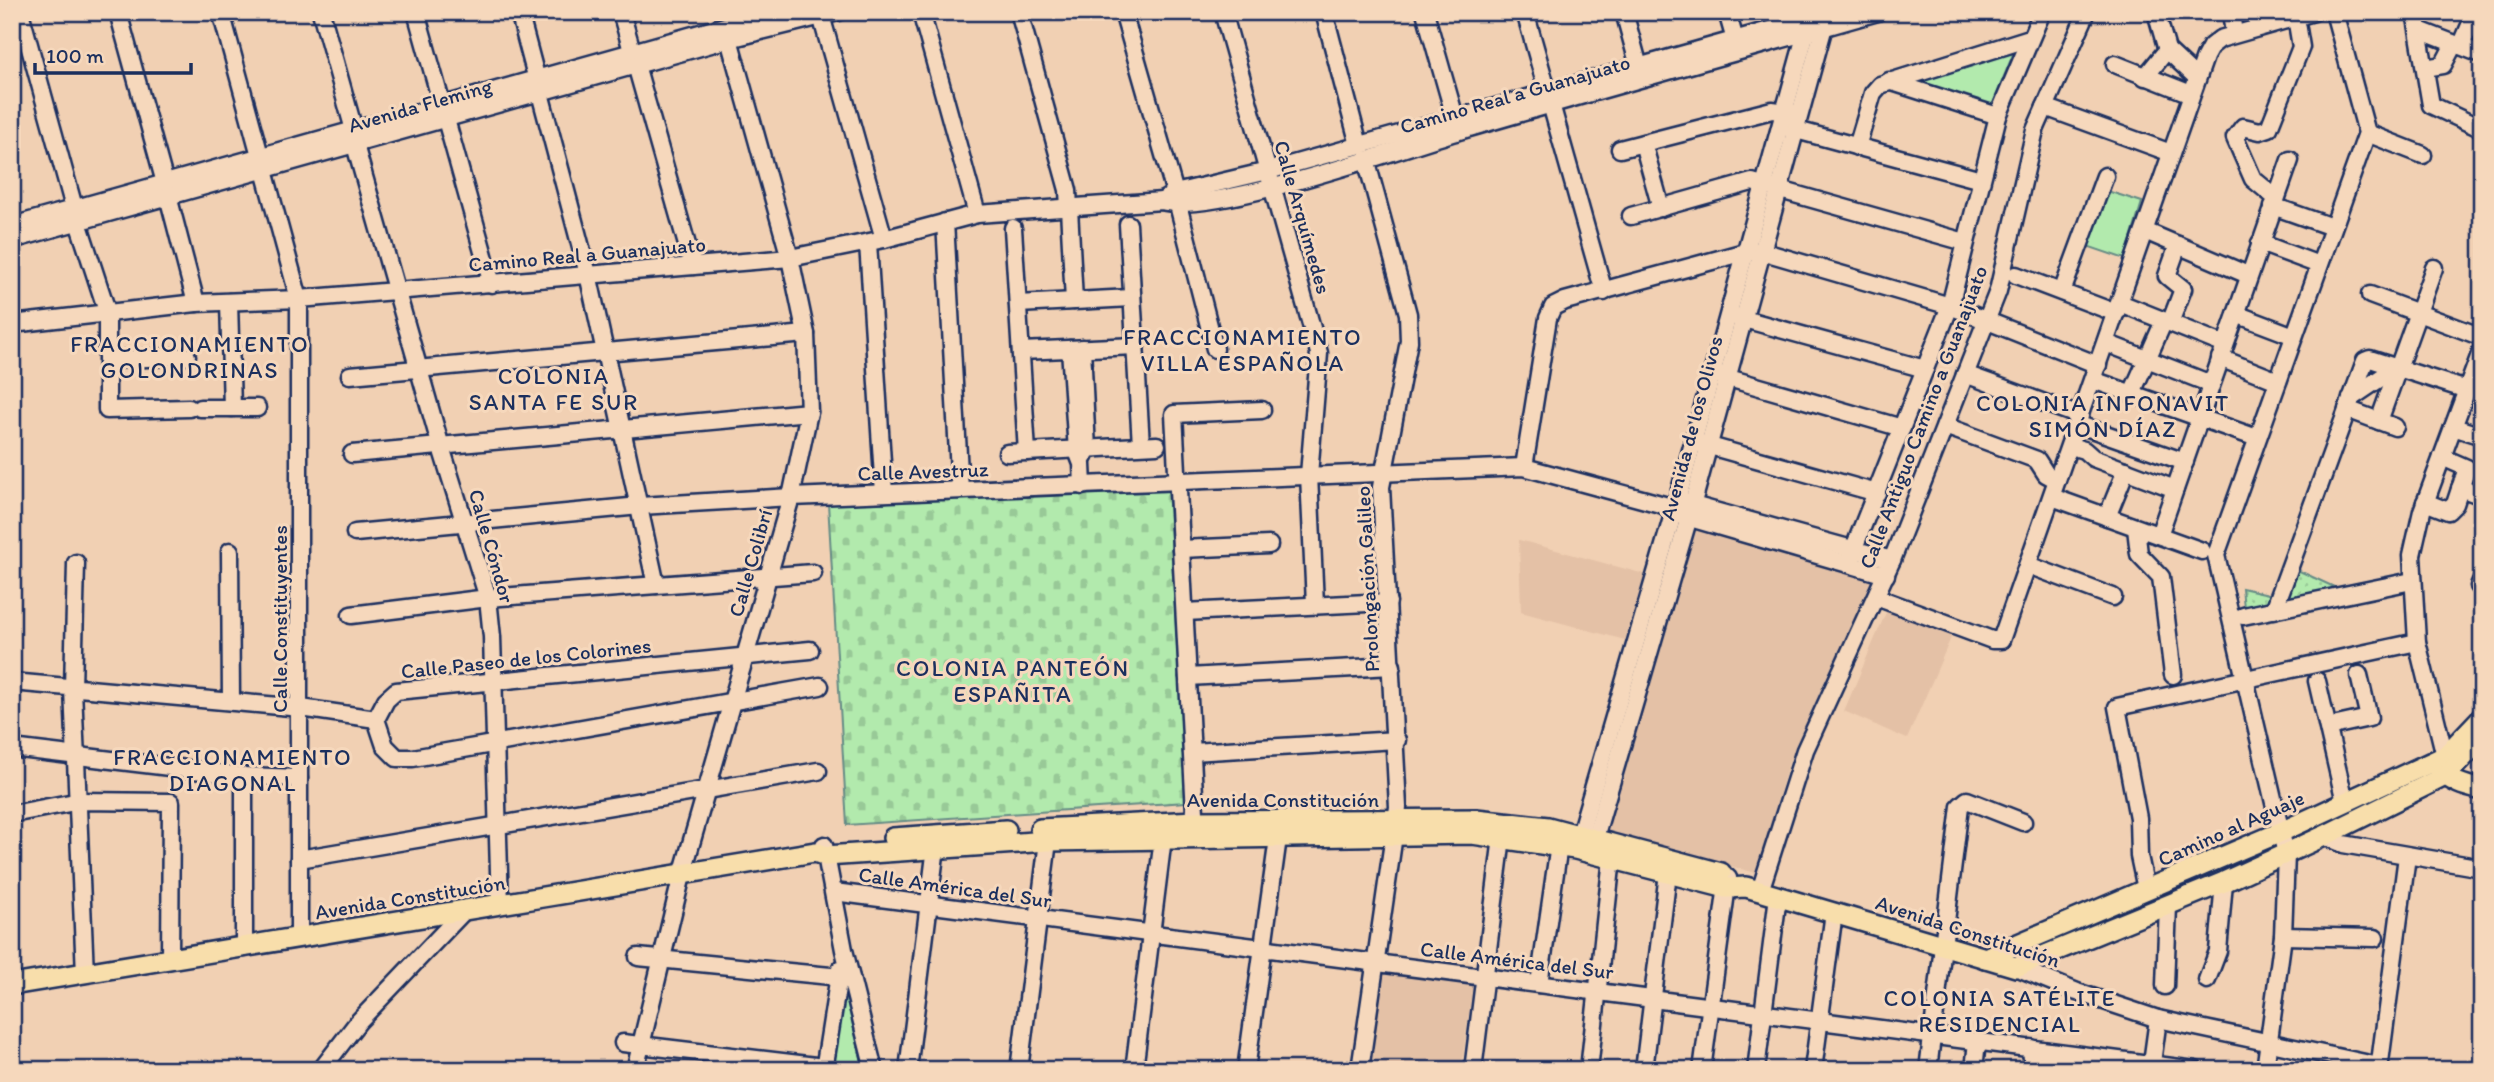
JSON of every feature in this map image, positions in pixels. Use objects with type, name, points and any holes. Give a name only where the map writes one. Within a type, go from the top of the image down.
[{"type":"main road","name":"Camino al Aguaje","points":[[1985,958],[2443,761],[2482,717]]},
{"type":"main road","name":"Camino al Aguaje","points":[[2016,967],[2224,882],[2323,836],[2482,738]]},
{"type":"main road","points":[[2443,761],[2482,777]]},
{"type":"main road","points":[[2443,761],[2482,790]]},
{"type":"main road","name":"Avenida Constitución","points":[[822,851],[1163,838],[1196,830],[1278,838],[1488,820],[1548,827],[1612,858],[1668,873],[1748,887]]},
{"type":"main road","name":"Avenida Constitución","points":[[16,986],[936,834],[1394,828],[1580,844],[1748,887],[2016,967]]},
{"type":"street","points":[[20,12],[76,216],[107,311],[107,410],[257,408]]},
{"type":"street","points":[[118,12],[196,303]]},
{"type":"street","name":"Calle Constituyentes","points":[[221,12],[299,299],[299,939]]},
{"type":"street","name":"Calle Cóndor","points":[[321,12],[419,370],[488,598],[499,824],[500,905]]},
{"type":"street","points":[[416,12],[492,284]]},
{"type":"street","points":[[519,12],[589,274],[656,585]]},
{"type":"street","points":[[621,12],[693,266]]},
{"type":"street","name":"Avenida Fleming","points":[[12,240],[76,216],[634,59],[725,26],[775,12]]},
{"type":"street","name":"Avenida Fleming","points":[[725,26],[838,12]]},
{"type":"street","points":[[921,12],[977,214]]},
{"type":"street","points":[[1019,12],[1068,190],[1074,301]]},
{"type":"street","points":[[1123,12],[1172,200],[1215,349]]},
{"type":"street","name":"Calle Arquímedes","points":[[1223,12],[1319,353],[1309,475],[1315,604]]},
{"type":"street","name":"Prolongación Galileo","points":[[1324,12],[1408,314],[1409,341],[1381,487],[1397,740],[1394,828],[1360,1070]]},
{"type":"street","points":[[1425,12],[1457,125]]},
{"type":"street","points":[[1525,12],[1604,292]]},
{"type":"street","points":[[1624,12],[1641,72]]},
{"type":"street","points":[[1727,12],[1736,45]]},
{"type":"street","name":"Camino Real a Guanajuato","points":[[12,324],[107,311],[196,303],[299,299],[790,258],[876,241],[977,214],[1172,200],[1270,178],[1808,25],[1828,16],[1878,12]]},
{"type":"street","points":[[1851,556],[1950,306],[1998,116],[2042,12]]},
{"type":"street","name":"Calle Antiguo Camino a Guanajuato","points":[[1748,887],[1805,750],[1889,567],[1998,291],[2035,130],[2087,12]]},
{"type":"street","points":[[2156,12],[2167,50],[2197,78]]},
{"type":"street","points":[[2231,12],[2234,34]]},
{"type":"street","points":[[1876,597],[1992,640],[2001,640],[2057,480],[2077,448],[2100,377],[2106,343],[2197,78],[2211,46],[2234,34],[2314,12]]},
{"type":"street","points":[[2264,1070],[2283,936],[2286,854],[2216,555],[2257,438],[2272,379],[2294,336],[2367,133],[2334,12]]},
{"type":"street","points":[[2415,12],[2431,105],[2482,129]]},
{"type":"street","points":[[2425,68],[2443,65],[2474,14]]},
{"type":"street","points":[[820,15],[876,241],[884,493]]},
{"type":"street","name":"Avenida de los Olivos","points":[[1735,316],[1761,251],[1828,16]]},
{"type":"street","points":[[2296,17],[2301,47],[2269,128],[2266,131],[2243,127],[2235,138],[2253,179],[2274,202],[2332,227]]},
{"type":"street","name":"Avenida de los Olivos","points":[[1539,984],[1655,605],[1679,508],[1701,443],[1735,316],[1745,252],[1808,25]]},
{"type":"street","name":"Calle Colibrí","points":[[635,1070],[682,875],[791,497],[809,412],[806,334],[790,258],[725,26]]},
{"type":"street","points":[[2419,30],[2481,54]]},
{"type":"street","points":[[1857,146],[1873,93],[1889,81],[2030,38]]},
{"type":"street","points":[[2145,76],[2167,50]]},
{"type":"street","points":[[2115,64],[2192,94]]},
{"type":"street","points":[[1889,81],[1998,116]]},
{"type":"street","points":[[2045,107],[2171,153]]},
{"type":"street","points":[[1620,149],[1772,110],[1782,118],[1799,122],[1857,146],[1981,180]]},
{"type":"street","points":[[2367,133],[2423,155]]},
{"type":"street","points":[[1643,144],[1661,208]]},
{"type":"street","points":[[2159,536],[2290,160]]},
{"type":"street","points":[[2062,292],[2105,176]]},
{"type":"street","points":[[1631,216],[1740,184],[1763,184],[1965,242]]},
{"type":"street","name":"Avenida Fleming","points":[[12,226],[76,216]]},
{"type":"street","points":[[945,222],[960,490]]},
{"type":"street","points":[[1007,453],[1082,455],[1149,445],[1136,346],[1128,223]]},
{"type":"street","points":[[1013,229],[1027,452]]},
{"type":"street","points":[[2145,231],[2248,275]]},
{"type":"street","points":[[2260,243],[2319,265]]},
{"type":"street","points":[[2132,393],[2183,289],[2167,276],[2178,245]]},
{"type":"street","points":[[1524,467],[1548,318],[1553,307],[1565,301],[1745,252],[1761,251],[1950,306],[1986,320],[2132,393],[2257,438]]},
{"type":"street","points":[[2379,421],[2434,268]]},
{"type":"street","points":[[2016,275],[2062,292],[2118,308],[2136,310],[2167,322],[2272,379]]},
{"type":"street","points":[[2370,295],[2482,337]]},
{"type":"street","points":[[1018,304],[1132,298]]},
{"type":"street","points":[[229,302],[232,408]]},
{"type":"street","points":[[2236,314],[2294,336]]},
{"type":"street","points":[[1735,316],[1925,369]]},
{"type":"street","points":[[350,375],[806,334]]},
{"type":"street","points":[[2106,343],[2211,384]]},
{"type":"street","points":[[1021,351],[1136,346]]},
{"type":"street","points":[[1076,349],[1083,486]]},
{"type":"street","points":[[2443,761],[2417,642],[2412,581],[2416,530],[2467,390],[2478,369],[2482,349]]},
{"type":"street","points":[[108,359],[187,356]]},
{"type":"street","points":[[2274,610],[2365,361],[2370,359],[2467,390]]},
{"type":"street","points":[[2349,404],[2397,367]]},
{"type":"street","points":[[1965,374],[2083,424],[2185,462]]},
{"type":"street","points":[[1720,375],[1902,428]]},
{"type":"street","points":[[2349,404],[2395,427]]},
{"type":"street","points":[[1196,830],[1174,414],[1262,410]]},
{"type":"street","points":[[352,454],[809,412]]},
{"type":"street","points":[[1945,426],[2037,460],[2046,474],[2057,480]]},
{"type":"street","points":[[2453,427],[2482,436]]},
{"type":"street","points":[[1701,443],[1877,493]]},
{"type":"street","points":[[2077,448],[2092,458],[2175,489]]},
{"type":"street","points":[[2426,502],[2448,511],[2455,504],[2465,465],[2442,457]]},
{"type":"street","name":"Calle Avestruz","points":[[355,533],[640,506],[791,497],[1524,467],[1889,567]]},
{"type":"street","points":[[2107,517],[2126,470]]},
{"type":"street","points":[[2460,488],[2482,496]]},
{"type":"street","points":[[2052,497],[2202,551]]},
{"type":"street","points":[[2136,528],[2139,554],[2161,577],[2174,675]]},
{"type":"street","points":[[1181,549],[1269,545]]},
{"type":"street","points":[[230,551],[231,701]]},
{"type":"street","points":[[76,563],[73,689],[80,801],[85,974]]},
{"type":"street","points":[[2028,565],[2113,597]]},
{"type":"street","points":[[351,615],[488,598],[813,573]]},
{"type":"street","points":[[2243,616],[2412,581]]},
{"type":"street","points":[[1185,612],[1388,602]]},
{"type":"street","points":[[2146,890],[2138,850],[2138,818],[2117,707],[2417,642]]},
{"type":"street","name":"Calle Paseo de los Colorines","points":[[376,719],[386,700],[397,691],[810,650]]},
{"type":"street","points":[[1188,677],[1392,666]]},
{"type":"street","points":[[2328,727],[2369,718],[2359,675]]},
{"type":"street","points":[[2317,681],[2345,802]]},
{"type":"street","points":[[12,682],[301,708],[376,719],[385,746],[397,758],[413,758],[820,686]]},
{"type":"street","points":[[1192,752],[1397,740]]},
{"type":"street","points":[[12,748],[244,776],[299,778]]},
{"type":"street","points":[[299,859],[709,787],[818,771]]},
{"type":"street","points":[[244,776],[244,948]]},
{"type":"street","points":[[12,814],[80,801],[171,802],[170,960]]},
{"type":"street","points":[[1928,1070],[1962,801],[2023,822]]},
{"type":"street","points":[[2323,836],[2343,844],[2482,868]]},
{"type":"street","points":[[1473,1070],[1502,837]]},
{"type":"street","points":[[1134,1070],[1163,838]]},
{"type":"street","points":[[1246,1070],[1278,838]]},
{"type":"street","points":[[1019,1070],[1048,841]]},
{"type":"street","points":[[908,1070],[936,847]]},
{"type":"street","points":[[623,1043],[824,1068],[845,978],[844,950],[834,892],[822,851]]},
{"type":"street","points":[[2379,1068],[2407,856]]},
{"type":"street","points":[[1589,1070],[1612,858]]},
{"type":"street","points":[[1644,1070],[1668,873]]},
{"type":"street","points":[[2207,980],[2218,951],[2224,882]]},
{"type":"street","points":[[1702,1070],[1711,1007],[1748,887]]},
{"type":"street","points":[[1748,887],[1763,1014],[1756,1070]]},
{"type":"street","name":"Calle América del Sur","points":[[834,892],[2031,1048],[2151,1067],[2194,1070]]},
{"type":"street","points":[[2165,986],[2168,905]]},
{"type":"street","points":[[321,1070],[358,1022],[464,911]]},
{"type":"street","points":[[1813,1070],[1834,912]]},
{"type":"street","points":[[2283,936],[2375,938]]},
{"type":"street","points":[[638,957],[845,978]]},
{"type":"street","name":"Avenida Constitución","points":[[2016,967],[2077,992],[2158,1019],[2268,1041],[2379,1068]]},
{"type":"street","points":[[845,978],[874,1070]]},
{"type":"street","points":[[2151,1067],[2158,1019]]},
{"type":"street","points":[[1974,1070],[1977,1041]]},
{"type":"street","points":[[2031,1048],[2033,1070]]},
{"type":"shaded area","points":[[1693,526],[1873,576],[1789,762],[1756,873],[1604,832]]},
{"type":"shaded area","points":[[1519,540],[1648,575],[1625,640],[1521,612]]},
{"type":"shaded area","points":[[1887,610],[1953,633],[1907,739],[1844,711]]},
{"type":"shaded area","points":[[1381,969],[1473,984],[1461,1070],[1368,1070]]},
{"type":"green space","points":[[2015,49],[1992,106],[1908,81]]},
{"type":"green space","points":[[2104,190],[2142,202],[2125,259],[2084,245]]},
{"type":"green space","points":[[1168,487],[1186,802],[847,825],[828,503]]},
{"type":"green space","points":[[2293,568],[2345,592],[2281,600]]},
{"type":"green space","points":[[2242,588],[2273,595],[2268,604],[2244,608]]},
{"type":"green space","points":[[843,985],[864,1070],[833,1070]]},
{"type":"district","name":"FRACCIONAMIENTO VILLA ESPAÑOLA","points":[[1243,350]]},
{"type":"district","name":"FRACCIONAMIENTO GOLONDRINAS","points":[[190,357]]},
{"type":"district","name":"COLONIA SANTA FE SUR","points":[[554,389]]},
{"type":"district","name":"COLONIA INFONAVIT SIMÓN DÍAZ","points":[[2103,416]]},
{"type":"district","name":"COLONIA PANTEÓN ESPAÑITA","points":[[1013,681]]},
{"type":"district","name":"FRACCIONAMIENTO DIAGONAL","points":[[233,770]]},
{"type":"district","name":"COLONIA SATÉLITE RESIDENCIAL","points":[[2000,1011]]}]
